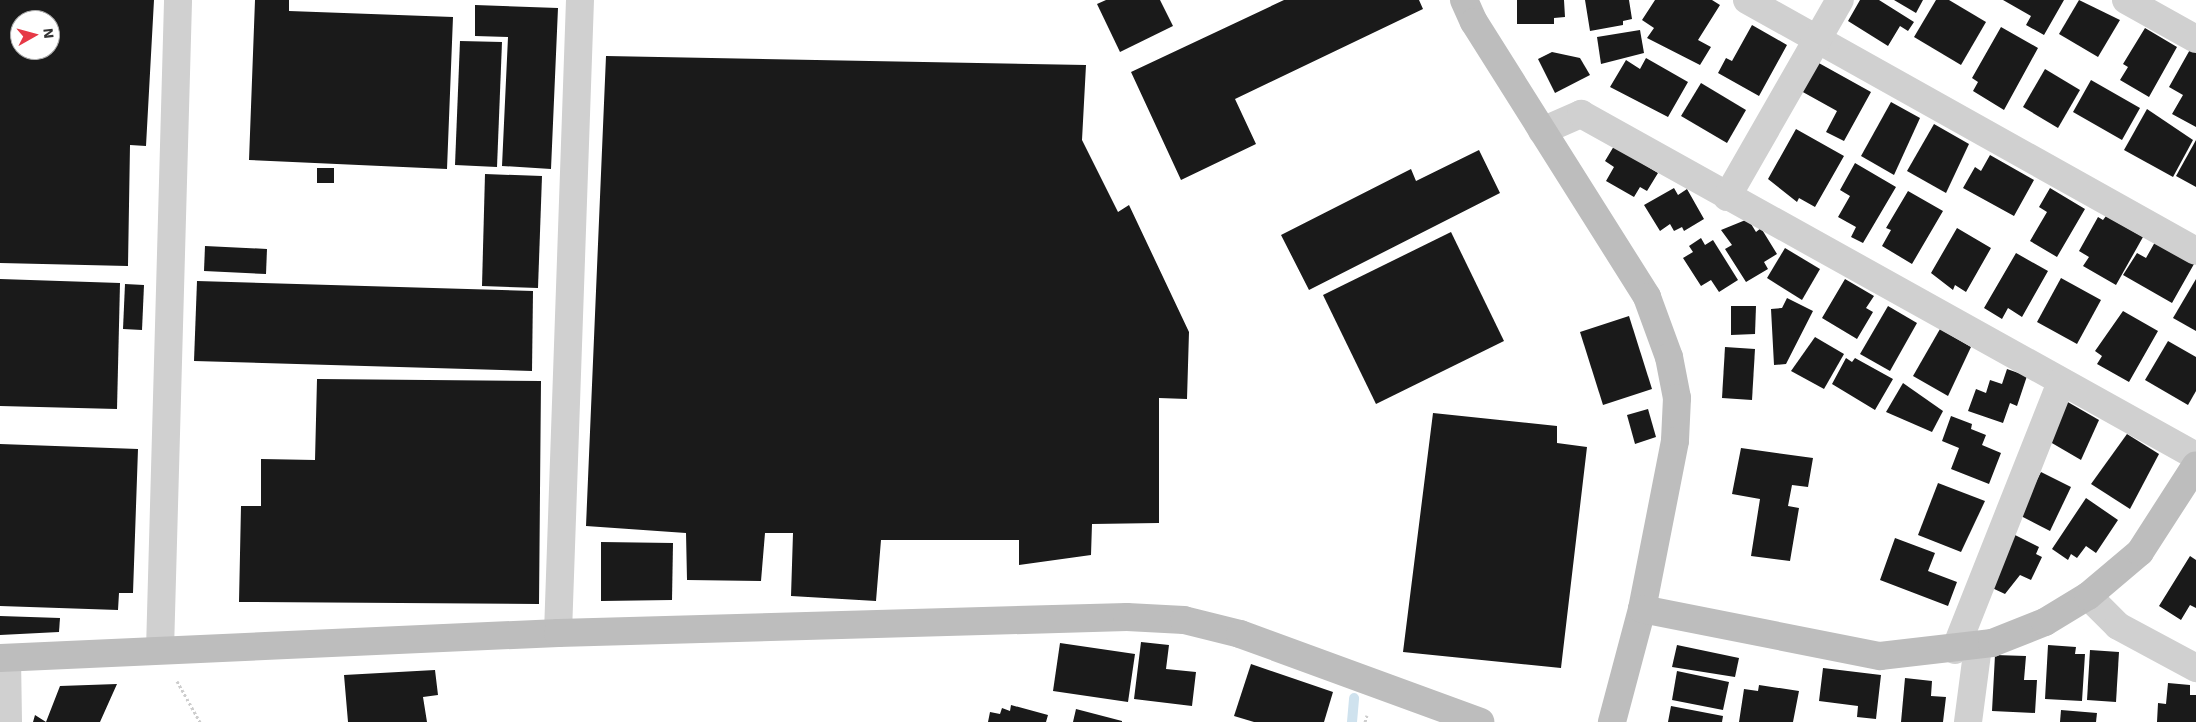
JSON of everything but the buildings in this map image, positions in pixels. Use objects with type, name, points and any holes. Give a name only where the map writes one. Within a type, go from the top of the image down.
[{"type":"street","points":[[160,650],[178,0]]},
{"type":"street","points":[[558,633],[580,0]]},
{"type":"street","points":[[1464,0],[1542,131],[1647,297],[1670,357],[1678,398],[1675,441],[1642,609],[1612,722]]},
{"type":"street","points":[[1747,0],[1816,41],[2196,251]]},
{"type":"street","points":[[1728,197],[1840,0]]},
{"type":"street","points":[[2126,0],[2196,39]]},
{"type":"street","points":[[1542,131],[1581,114],[2196,456]]},
{"type":"street","points":[[1968,722],[1966,648],[2061,382]]},
{"type":"street","points":[[1642,609],[1880,656],[1966,648],[2045,622],[2088,596],[2140,552],[2196,465]]},
{"type":"street","points":[[2088,596],[2118,626],[2196,668]]},
{"type":"street","points":[[8,722],[4,658],[558,633],[1127,617],[1184,620],[1240,634],[1480,722]]},
{"type":"path","points":[[186,696],[200,722]]},
{"type":"waterway","points":[[1352,722],[1354,698]]}]
